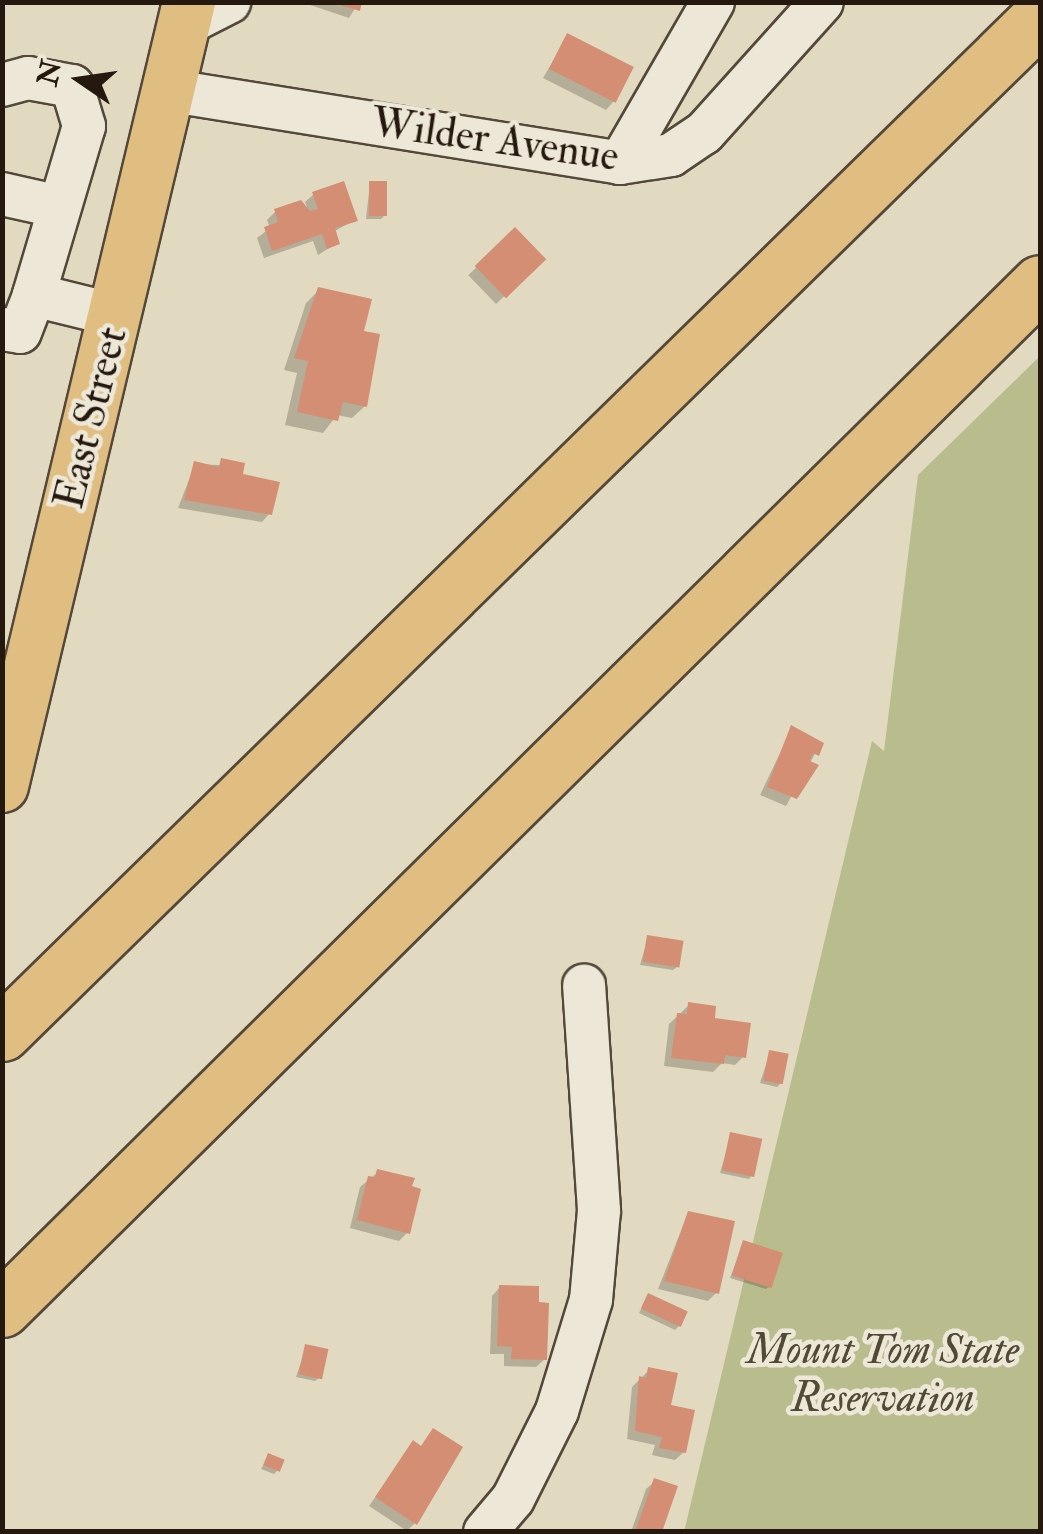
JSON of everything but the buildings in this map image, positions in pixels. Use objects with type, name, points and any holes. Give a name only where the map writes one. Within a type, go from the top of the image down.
[{"type":"highway","points":[[2,1034],[1040,17]]},
{"type":"highway","points":[[2,1310],[1040,283]]},
{"type":"main road","name":"East Street","points":[[2,786],[186,28]]},
{"type":"street","points":[[620,164],[714,2]]},
{"type":"street","name":"Wilder Avenue","points":[[186,28],[620,164],[671,155],[704,133],[822,2]]},
{"type":"street","points":[[2,85],[28,78],[72,86],[84,126],[20,332],[2,329]]},
{"type":"street","points":[[2,194],[60,207]]},
{"type":"street","points":[[34,295],[115,315]]},
{"type":"street","points":[[485,1532],[512,1498],[557,1411],[591,1300],[599,1210],[584,985]]},
{"type":"green space","name":"Mount Tom State Reservation","points":[[1040,356],[1040,1531],[684,1532],[872,741],[884,751],[918,475]]}]
